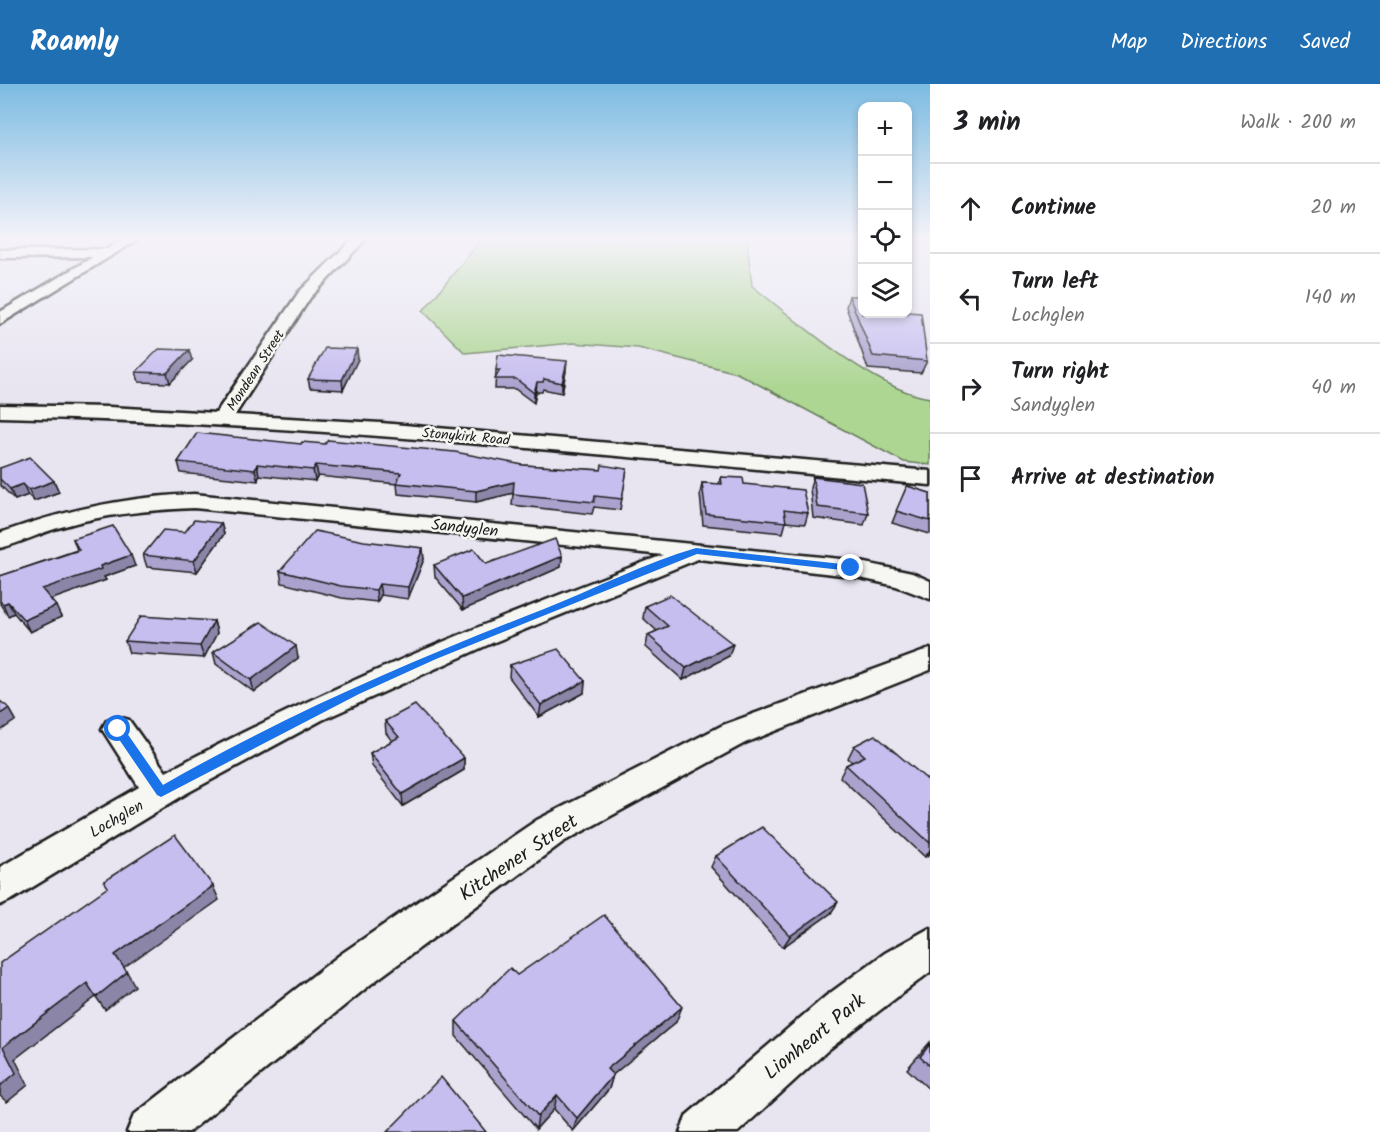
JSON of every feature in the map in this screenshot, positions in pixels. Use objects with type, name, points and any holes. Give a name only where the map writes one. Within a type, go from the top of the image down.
[{"type":"street","points":[[0,319],[49,289]]},
{"type":"street","name":"Mondean Street","points":[[222,419],[310,289]]},
{"type":"street","name":"Stonykirk Road","points":[[0,411],[109,412],[392,430],[930,478]]},
{"type":"street","name":"Sandyglen","points":[[0,541],[52,522],[101,510],[148,503],[194,501],[696,551],[879,572],[930,591]]},
{"type":"street","name":"Lochglen","points":[[0,887],[209,764],[355,691],[432,657],[696,551]]},
{"type":"street","name":"Kitchener Street","points":[[151,1132],[356,969],[550,831],[734,735],[930,659]]},
{"type":"street","points":[[118,729],[161,792]]},
{"type":"street","name":"Lionheart Park","points":[[704,1132],[770,1070],[897,968],[930,948]]},
{"type":"green space","points":[[441,289],[756,289],[862,369],[909,393],[930,398],[930,465],[904,462],[737,373],[638,348],[573,343],[465,353],[423,311]]},
{"type":"building","points":[[849,296],[858,296],[858,318],[912,318],[912,312],[921,313],[927,361],[873,356]]},
{"type":"building","points":[[325,348],[357,349],[342,380],[308,379]]},
{"type":"building","points":[[159,349],[189,350],[167,373],[136,372]]},
{"type":"building","points":[[498,355],[567,361],[562,383],[544,379],[543,382],[537,382],[534,393],[516,379],[495,379],[500,370],[496,370]]},
{"type":"building","points":[[197,433],[301,444],[302,442],[325,444],[328,440],[455,452],[523,465],[601,470],[602,465],[627,469],[622,499],[595,496],[594,502],[513,494],[514,482],[476,491],[397,483],[401,473],[316,465],[313,470],[257,464],[255,470],[178,462]]},
{"type":"building","points":[[30,457],[54,481],[29,490],[23,484],[10,489],[0,479],[0,468]]},
{"type":"building","points":[[721,477],[743,478],[744,484],[803,490],[808,513],[784,510],[786,522],[706,514],[702,483],[722,484]]},
{"type":"building","points":[[813,477],[862,483],[868,513],[817,507]]},
{"type":"building","points":[[907,486],[930,493],[930,521],[896,511]]},
{"type":"building","points":[[194,520],[221,523],[194,561],[143,555],[163,530],[185,532]]},
{"type":"building","points":[[113,526],[131,555],[100,566],[101,569],[42,589],[56,606],[24,620],[8,602],[3,604],[0,601],[0,576],[79,550],[73,539]]},
{"type":"building","points":[[315,531],[364,541],[423,548],[408,587],[379,584],[376,590],[341,586],[280,571]]},
{"type":"building","points":[[555,539],[562,556],[462,598],[434,565],[474,549],[486,564]]},
{"type":"building","points":[[670,595],[733,644],[686,668],[648,635],[668,626],[645,606]]},
{"type":"building","points":[[141,616],[214,621],[200,646],[125,641]]},
{"type":"building","points":[[261,622],[296,646],[251,680],[213,652]]},
{"type":"building","points":[[558,649],[585,681],[541,705],[510,665]]},
{"type":"building","points":[[0,701],[9,708],[0,714]]},
{"type":"building","points":[[415,705],[464,758],[402,794],[370,753],[399,737],[385,721]]},
{"type":"building","points":[[875,735],[930,782],[930,843],[846,765],[865,756],[854,746]]},
{"type":"building","points":[[762,827],[838,902],[790,936],[716,856]]},
{"type":"building","points":[[175,835],[213,886],[115,955],[127,972],[96,997],[87,983],[3,1047],[16,1073],[0,1086],[0,963],[108,887],[104,881]]},
{"type":"building","points":[[604,915],[682,1007],[607,1069],[613,1075],[577,1118],[557,1095],[538,1116],[456,1021],[510,968],[517,975]]},
{"type":"building","points":[[930,1044],[930,1066],[920,1057]]},
{"type":"building","points":[[441,1077],[486,1132],[387,1132]]},
{"type":"route","points":[[118,729],[161,792],[209,764],[355,691],[432,657],[696,551],[851,568]]}]
